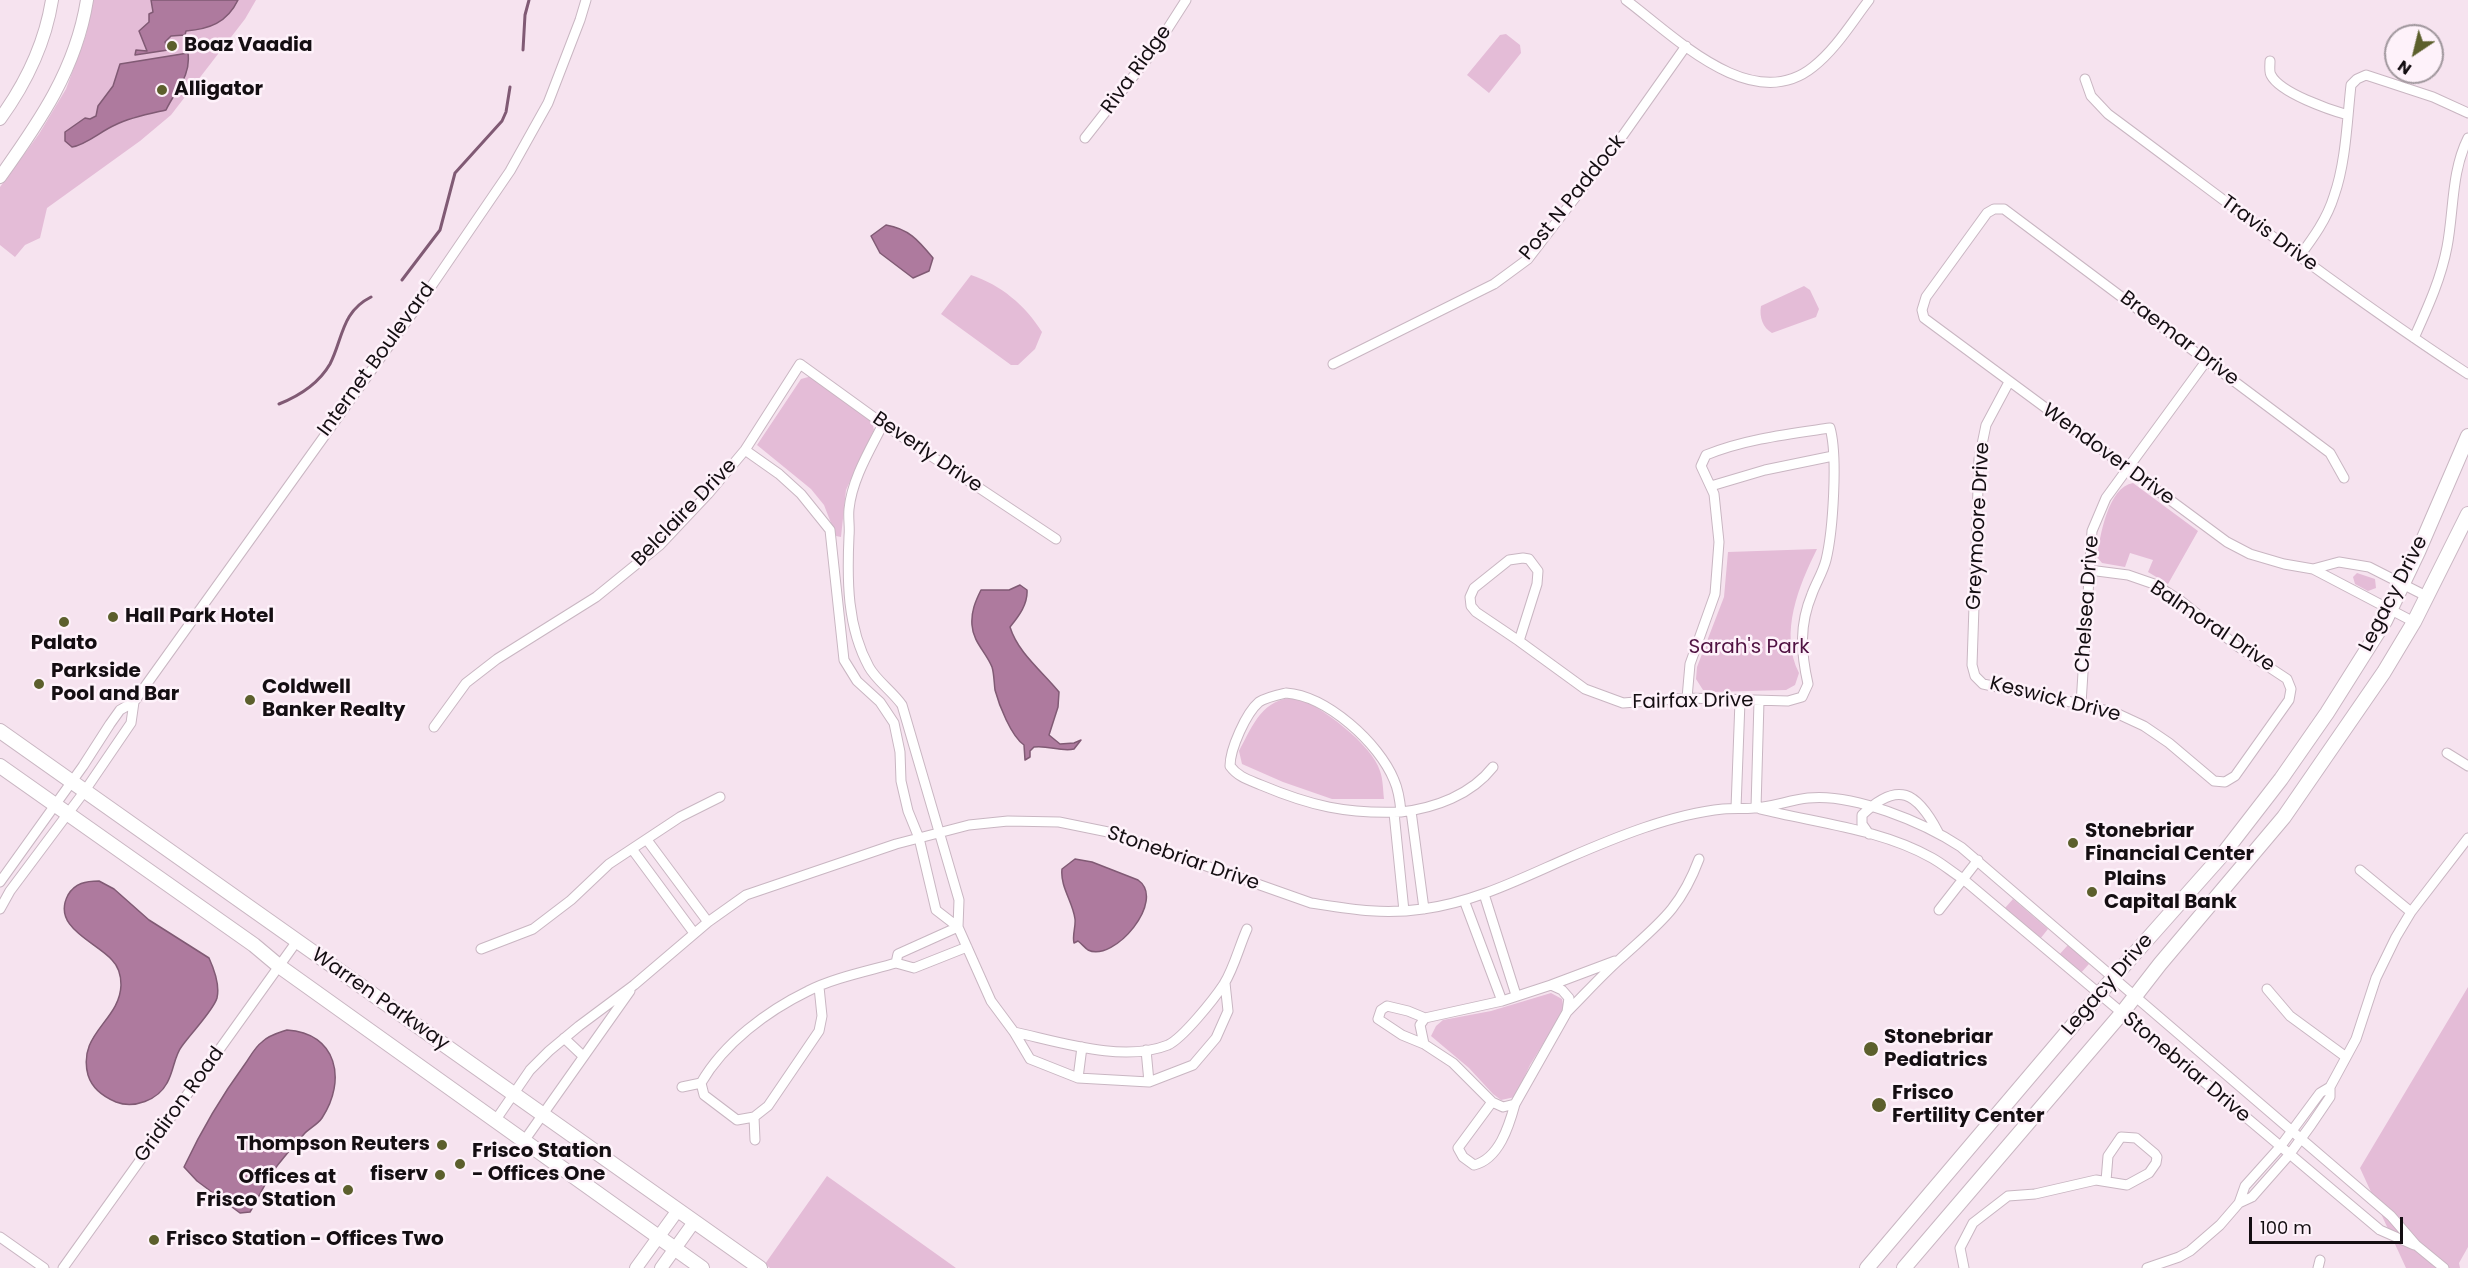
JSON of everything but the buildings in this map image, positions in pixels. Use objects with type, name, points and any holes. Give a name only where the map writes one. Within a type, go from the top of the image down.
[{"type":"main road","name":"Legacy Drive","points":[[1866,1268],[2113,978],[2223,854],[2281,778],[2327,713],[2391,609],[2468,436]]},
{"type":"main road","name":"Legacy Drive","points":[[1904,1268],[2122,1013],[2160,964],[2284,817],[2384,672],[2415,622],[2468,514]]},
{"type":"main road","name":"Warren Parkway","points":[[0,731],[760,1268]]},
{"type":"main road","name":"Warren Parkway","points":[[0,766],[254,945],[279,966],[702,1268]]},
{"type":"street","points":[[0,119],[20,89],[36,56],[49,19],[52,0]]},
{"type":"street","points":[[0,177],[40,121],[66,73],[79,36],[87,0]]},
{"type":"street","name":"Internet Boulevard","points":[[0,882],[120,710],[134,702],[424,297],[510,171],[548,103],[586,0]]},
{"type":"street","name":"Riva Ridge","points":[[1085,138],[1154,50],[1186,0]]},
{"type":"street","points":[[1626,0],[1722,70],[1758,83],[1793,79],[1812,68],[1825,57],[1869,0]]},
{"type":"street","name":"Post N Paddock","points":[[1333,364],[1494,284],[1528,259],[1608,157],[1686,45]]},
{"type":"street","points":[[2270,61],[2270,74],[2278,83],[2310,102],[2348,115]]},
{"type":"street","points":[[2300,257],[2319,229],[2334,196],[2351,85],[2357,79],[2366,75],[2433,97],[2468,114]]},
{"type":"street","name":"Travis Drive","points":[[2085,79],[2091,96],[2108,114],[2300,257],[2468,374]]},
{"type":"street","points":[[2414,338],[2441,272],[2448,246],[2456,176],[2468,138]]},
{"type":"street","name":"Braemar Drive","points":[[1922,310],[1926,297],[1987,213],[1994,209],[2004,209],[2330,453],[2344,478]]},
{"type":"street","name":"Wendover Drive","points":[[1922,310],[1924,318],[2227,542],[2250,554],[2284,564],[2313,568],[2415,622]]},
{"type":"street","name":"Chelsea Drive","points":[[2081,704],[2092,531],[2106,498],[2207,360]]},
{"type":"street","name":"Beverly Drive","points":[[800,363],[883,424],[1056,539]]},
{"type":"street","name":"Belclaire Drive","points":[[434,727],[466,683],[497,659],[596,597],[660,545],[745,450],[800,363]]},
{"type":"street","name":"Greymoore Drive","points":[[1975,676],[1972,665],[1979,459],[1986,425],[2009,382]]},
{"type":"street","points":[[883,424],[860,472],[849,508],[846,572],[853,622],[860,650],[870,670],[892,691],[902,705],[959,900],[958,927],[992,1001],[1030,1059],[1078,1078],[1149,1082],[1193,1065],[1216,1038],[1228,1011],[1225,983]]},
{"type":"street","points":[[1687,698],[1690,664],[1715,594],[1719,542],[1711,486],[1701,466],[1706,455],[1721,449],[1789,434],[1830,428],[1833,456],[1765,470],[1711,486]]},
{"type":"street","points":[[745,450],[779,474],[801,494],[830,530],[844,660],[857,681],[880,702],[894,723],[900,752],[903,791],[919,838],[936,910],[958,927]]},
{"type":"street","name":"Fairfax Drive","points":[[1518,641],[1537,584],[1538,571],[1529,560],[1523,558],[1509,560],[1479,583],[1470,597],[1470,606],[1476,612],[1585,689],[1623,703],[1635,704],[1687,698],[1788,701],[1802,697],[1808,688],[1803,662],[1802,632],[1832,534],[1833,456]]},
{"type":"street","name":"Wendover Drive","points":[[2313,568],[2339,562],[2369,567],[2428,597]]},
{"type":"street","name":"Balmoral Drive","points":[[2089,570],[2128,575],[2154,584],[2181,601],[2237,646],[2287,680],[2291,689],[2289,700],[2235,776],[2225,782]]},
{"type":"street","name":"Keswick Drive","points":[[1975,676],[1983,684],[2116,713],[2144,726],[2169,743],[2214,782],[2225,782]]},
{"type":"street","points":[[1424,909],[1402,812],[1394,780],[1374,748],[1325,705],[1301,694],[1286,693],[1270,696],[1258,703],[1243,725],[1230,760],[1230,766],[1235,774],[1285,795],[1326,808],[1355,812],[1402,812],[1459,796],[1476,785],[1493,767]]},
{"type":"street","points":[[1736,808],[1740,701]]},
{"type":"street","points":[[1756,808],[1760,701]]},
{"type":"street","name":"Internet Boulevard","points":[[0,908],[131,723],[134,702]]},
{"type":"street","points":[[2447,753],[2468,766]]},
{"type":"street","name":"Stonebriar Drive","points":[[1870,807],[1893,794],[1909,796],[1927,810],[1938,832]]},
{"type":"street","points":[[480,949],[532,929],[565,905],[609,864],[680,817],[720,796]]},
{"type":"street","name":"Stonebriar Drive","points":[[495,1121],[530,1070],[564,1038],[634,985],[694,933],[746,895],[919,838],[969,825],[1008,821],[1059,822],[1113,833],[1311,903],[1343,910],[1404,911],[1424,909],[1484,894],[1638,831],[1700,812],[1756,808],[1819,797],[1840,799],[1870,807],[1938,832],[1978,860],[2113,978],[2295,1147],[2379,1230],[2416,1245]]},
{"type":"street","points":[[1869,834],[1862,824],[1862,815],[1870,807]]},
{"type":"street","name":"Stonebriar Drive","points":[[1756,808],[1869,834],[1932,858],[1963,879],[2122,1013],[2295,1147],[2391,1216],[2416,1245],[2444,1268]]},
{"type":"street","points":[[1402,812],[1404,911]]},
{"type":"street","points":[[2239,1203],[2252,1197],[2295,1147],[2330,1097],[2330,1087],[2364,1020],[2376,978],[2396,937],[2411,912],[2468,838]]},
{"type":"street","points":[[647,840],[708,922]]},
{"type":"street","points":[[632,849],[694,933]]},
{"type":"street","points":[[1492,1102],[1458,1148],[1462,1157],[1474,1165],[1482,1163],[1507,1131],[1515,1104],[1568,1012],[1620,959],[1671,912],[1690,883],[1699,858]]},
{"type":"street","points":[[1939,910],[1978,860]]},
{"type":"street","points":[[2360,870],[2411,912]]},
{"type":"street","points":[[1484,894],[1516,995]]},
{"type":"street","points":[[1464,900],[1502,1001]]},
{"type":"street","points":[[896,963],[898,954],[958,927]]},
{"type":"street","points":[[1014,1032],[1082,1047],[1138,1052],[1170,1044],[1197,1019],[1225,983],[1247,929]]},
{"type":"street","name":"Gridiron Road","points":[[63,1268],[297,941]]},
{"type":"street","points":[[819,987],[822,1016],[819,1031],[768,1106],[754,1117],[736,1120],[704,1095],[701,1083],[712,1064],[745,1030],[808,990],[896,963],[914,968],[967,947]]},
{"type":"street","points":[[1515,1104],[1503,1107],[1492,1102],[1453,1063],[1378,1019],[1381,1010],[1387,1006],[1425,1018],[1502,1001],[1620,959]]},
{"type":"street","name":"Stonebriar Drive","points":[[524,1141],[634,985]]},
{"type":"street","points":[[1551,985],[1562,990],[1569,998],[1568,1012]]},
{"type":"street","points":[[2267,988],[2290,1016],[2346,1057]]},
{"type":"street","points":[[1424,1044],[1420,1025],[1425,1018]]},
{"type":"street","points":[[564,1038],[583,1056]]},
{"type":"street","points":[[1078,1078],[1082,1047]]},
{"type":"street","points":[[1146,1050],[1149,1082]]},
{"type":"street","points":[[682,1087],[701,1083]]},
{"type":"street","points":[[2147,1268],[2180,1257],[2214,1231],[2239,1203],[2245,1186],[2286,1140],[2320,1093],[2330,1087]]},
{"type":"street","points":[[754,1117],[755,1140]]},
{"type":"street","points":[[1964,1268],[1960,1248],[1973,1223],[2008,1196],[2036,1194],[2096,1180],[2127,1185],[2144,1177],[2156,1164],[2155,1154],[2136,1138],[2121,1137],[2108,1156],[2106,1181]]},
{"type":"street","points":[[636,1268],[678,1210]]},
{"type":"street","points":[[661,1268],[694,1222]]},
{"type":"street","points":[[0,1237],[44,1268]]},
{"type":"green space","points":[[93,0],[256,0],[245,19],[171,115],[140,141],[47,208],[40,238],[25,245],[15,257],[0,245],[0,187],[39,134],[66,89],[86,35]]},
{"type":"green space","points":[[1506,34],[1520,45],[1521,53],[1489,93],[1467,75],[1500,35]]},
{"type":"green space","points":[[971,275],[992,284],[1011,297],[1028,313],[1042,332],[1035,349],[1018,365],[1011,365],[941,314]]},
{"type":"green space","points":[[1804,286],[1810,290],[1819,309],[1816,317],[1772,333],[1769,331],[1762,322],[1761,306]]},
{"type":"green space","points":[[812,376],[872,421],[874,430],[846,490],[841,537],[836,536],[824,505],[811,489],[757,445],[801,379]]},
{"type":"green space","points":[[2133,483],[2198,531],[2168,584],[2148,572],[2153,560],[2130,553],[2125,567],[2102,563],[2097,557],[2103,525],[2111,503],[2124,486]]},
{"type":"green space","name":"Sarah's Park","points":[[1817,549],[1798,594],[1791,626],[1793,658],[1799,673],[1795,685],[1786,690],[1711,692],[1703,690],[1696,679],[1697,667],[1724,597],[1728,552]]},
{"type":"green space","points":[[2357,573],[2375,579],[2376,588],[2368,591],[2355,584],[2353,577]]},
{"type":"green space","points":[[1297,697],[1332,718],[1367,749],[1380,771],[1384,799],[1332,799],[1283,782],[1242,764],[1239,751],[1260,714],[1275,702]]},
{"type":"green space","points":[[2013,899],[2048,929],[2040,939],[2005,908]]},
{"type":"green space","points":[[2068,945],[2089,964],[2079,975],[2058,956]]},
{"type":"green space","points":[[2468,987],[2468,1247],[2459,1263],[2460,1268],[2406,1268],[2360,1168]]},
{"type":"green space","points":[[1551,993],[1562,999],[1564,1010],[1530,1065],[1515,1097],[1501,1100],[1469,1068],[1431,1036],[1436,1026],[1443,1020],[1491,1011]]},
{"type":"green space","points":[[827,1176],[956,1268],[770,1268],[765,1264]]},
{"type":"shaded area","points":[[151,0],[238,0],[234,8],[216,23],[202,29],[186,31],[185,35],[171,36],[165,42],[168,50],[135,55],[136,50],[147,51],[139,31],[149,22],[149,14],[153,12]]},
{"type":"shaded area","points":[[188,53],[185,76],[166,110],[121,122],[77,146],[72,147],[65,141],[65,132],[85,118],[90,119],[96,116],[98,106],[113,86],[120,64]]},
{"type":"shaded area","points":[[886,225],[907,232],[923,246],[933,258],[929,271],[913,278],[880,253],[871,236]]},
{"type":"shaded area","points":[[1020,585],[1027,590],[1026,600],[1020,614],[1010,627],[1025,653],[1059,692],[1058,707],[1049,735],[1060,744],[1081,740],[1074,749],[1034,747],[1030,751],[1030,757],[1025,760],[1024,745],[1010,728],[1003,712],[995,690],[992,667],[977,642],[972,620],[974,607],[981,590],[1009,590]]},
{"type":"shaded area","points":[[1075,859],[1092,862],[1138,880],[1145,889],[1146,901],[1142,914],[1134,927],[1123,939],[1099,952],[1088,950],[1078,941],[1074,943],[1075,919],[1065,888],[1062,869]]},
{"type":"shaded area","points":[[99,881],[114,889],[149,920],[209,958],[217,983],[218,993],[215,1003],[179,1050],[167,1083],[158,1094],[138,1104],[123,1104],[107,1098],[95,1088],[88,1075],[86,1061],[88,1048],[114,1008],[121,985],[117,968],[112,960],[70,925],[65,916],[64,906],[68,895],[77,885]]},
{"type":"shaded area","points":[[287,1030],[304,1033],[327,1049],[333,1061],[334,1089],[322,1118],[305,1133],[276,1167],[250,1212],[240,1213],[197,1181],[184,1167],[212,1114],[255,1049],[274,1034]]},
{"type":"waterway","points":[[523,50],[525,15],[529,0]]},
{"type":"waterway","points":[[402,280],[440,230],[455,173],[502,121],[506,112],[510,87]]},
{"type":"waterway","points":[[279,404],[301,393],[320,377],[330,364],[348,318],[361,303],[371,297]]},
{"type":"place","name":"Boaz Vaadia","points":[[172,46]]},
{"type":"place","name":"Alligator","points":[[162,90]]},
{"type":"place","name":"Hall Park Hotel","points":[[113,617]]},
{"type":"place","name":"Palato","points":[[64,622]]},
{"type":"place","name":"Parkside Pool and Bar","points":[[39,684]]},
{"type":"place","name":"Coldwell Banker Realty","points":[[250,700]]},
{"type":"place","name":"Stonebriar Financial Center","points":[[2073,843]]},
{"type":"place","name":"Plains Capital Bank","points":[[2092,892]]},
{"type":"place","name":"Stonebriar Pediatrics","points":[[1871,1049]]},
{"type":"place","name":"Frisco Fertility Center","points":[[1879,1105]]},
{"type":"place","name":"Thompson Reuters","points":[[442,1145]]},
{"type":"place","name":"Frisco Station - Offices One","points":[[460,1164]]},
{"type":"place","name":"fiserv","points":[[440,1175]]},
{"type":"place","name":"Offices at Frisco Station","points":[[348,1190]]},
{"type":"place","name":"Frisco Station - Offices Two","points":[[154,1240]]}]
